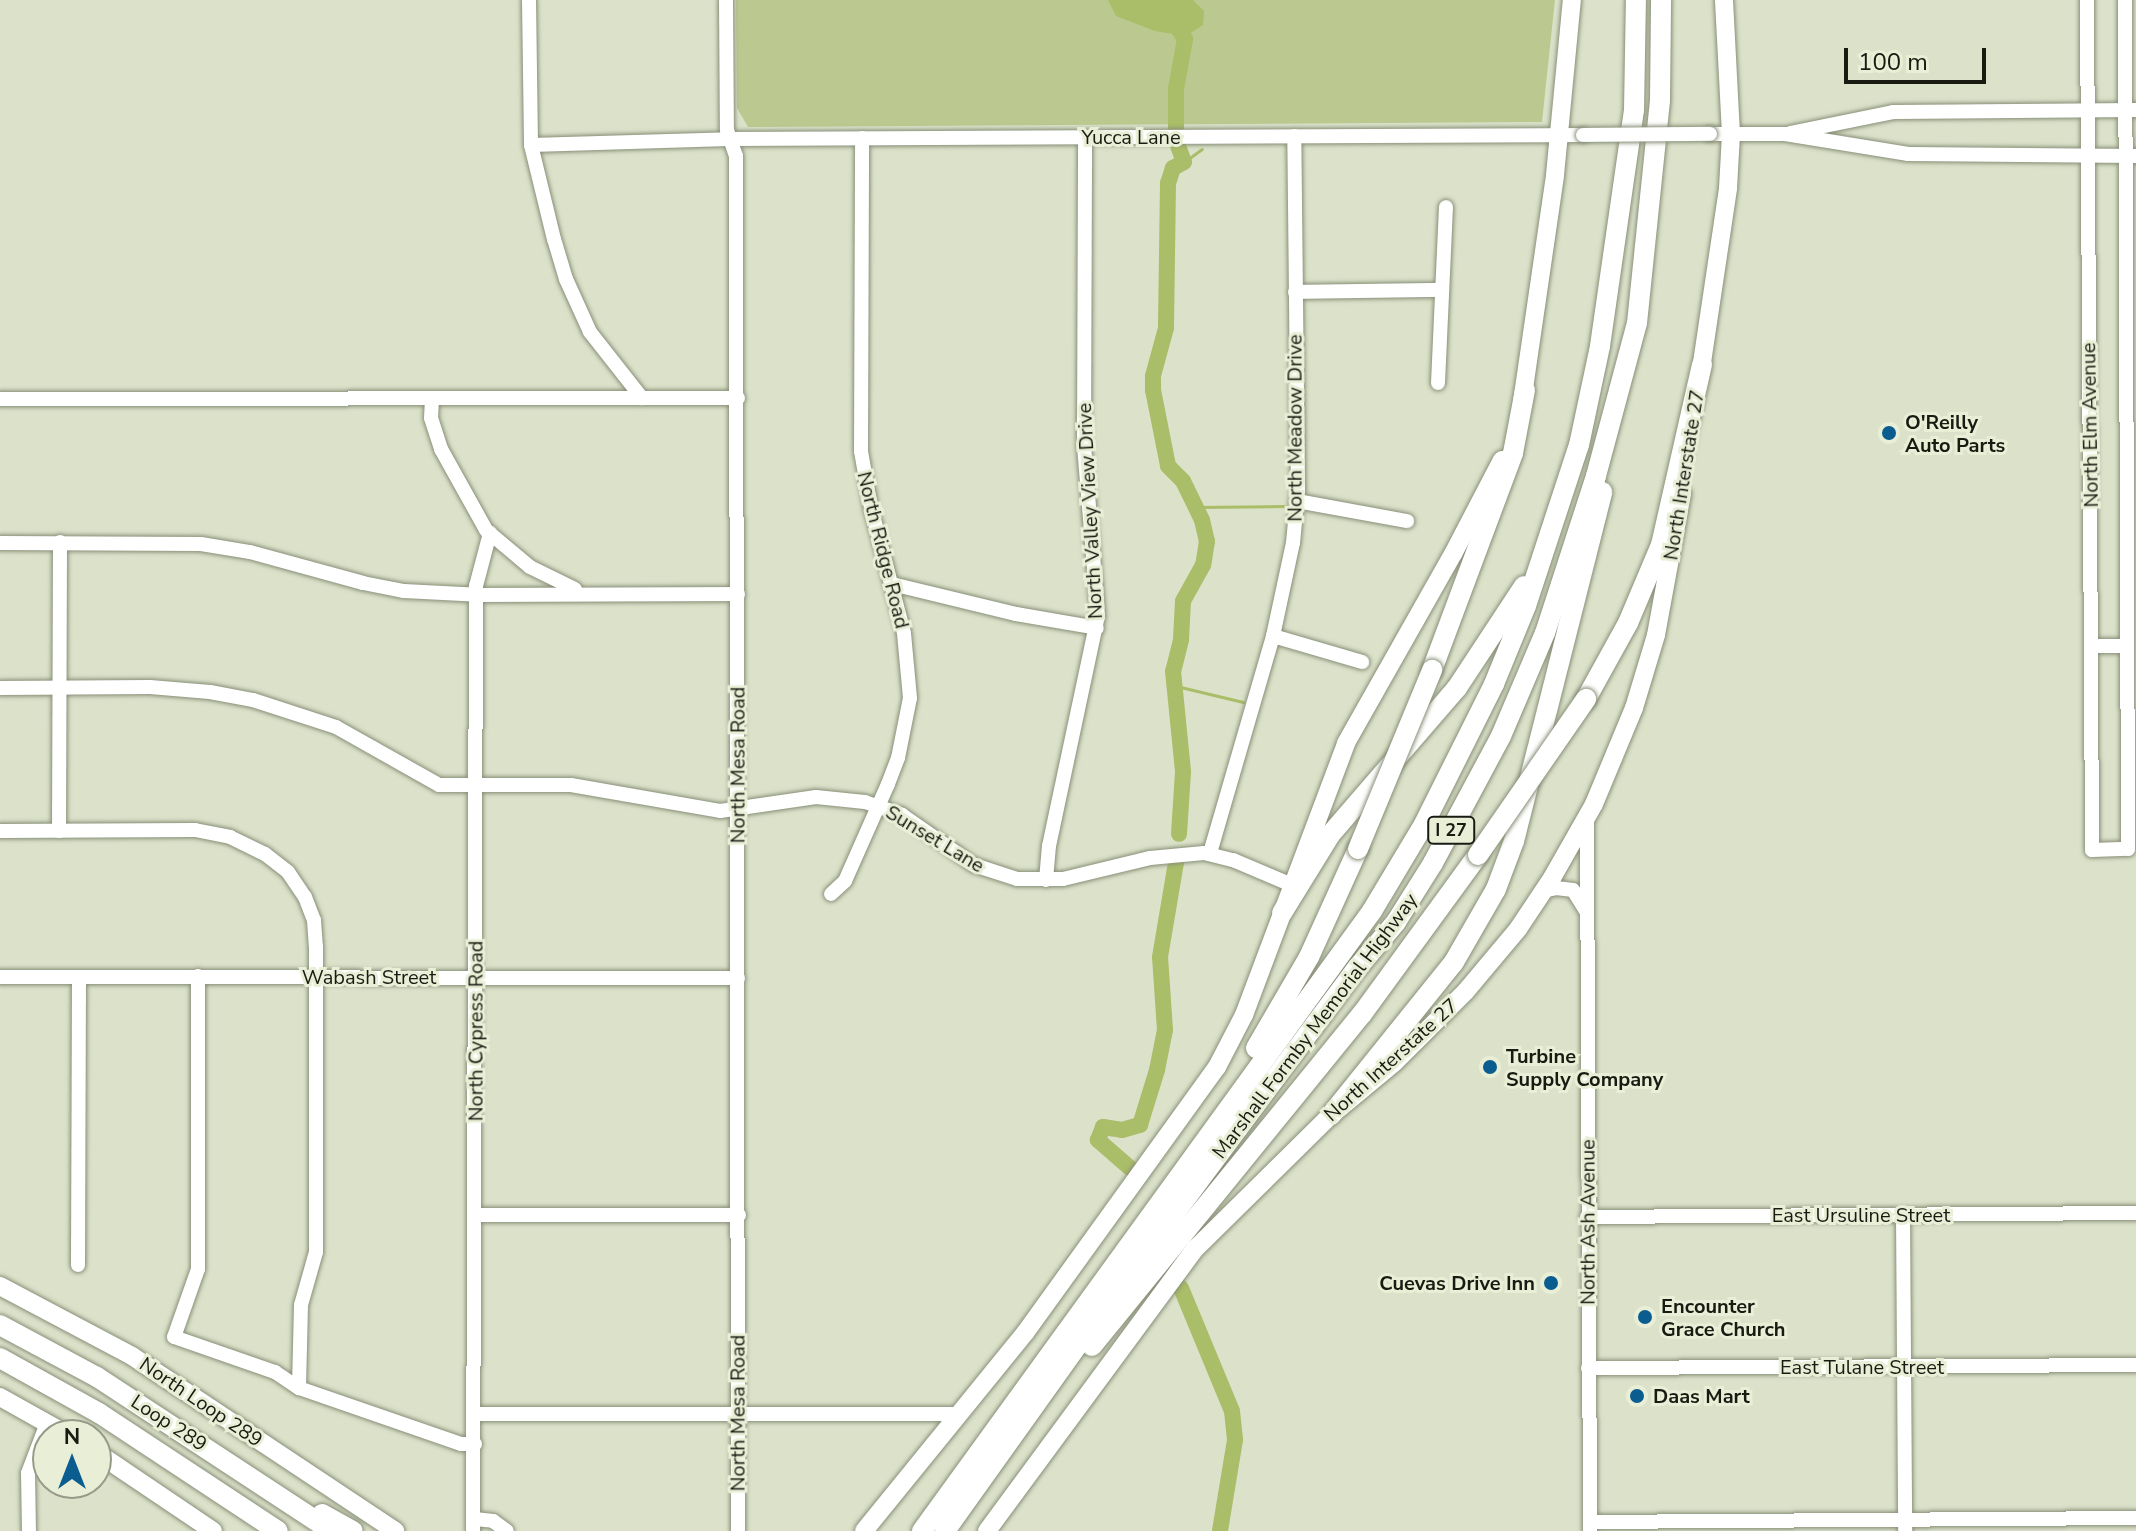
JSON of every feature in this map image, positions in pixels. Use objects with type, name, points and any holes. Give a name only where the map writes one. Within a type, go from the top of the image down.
[{"type":"highway","name":"Marshall Formby Memorial Highway","points":[[922,1531],[1350,943],[1403,862],[1494,684],[1540,563],[1579,445],[1614,264],[1634,110],[1636,0]]},
{"type":"highway","name":"Marshall Formby Memorial Highway","points":[[945,1531],[1358,967],[1396,922],[1433,863],[1501,736],[1545,633],[1596,476],[1637,323],[1660,101],[1661,0]]},
{"type":"highway","points":[[1331,1115],[1454,962],[1503,872],[1591,549],[1637,323]]},
{"type":"highway","points":[[996,1459],[1336,1048],[1478,855],[1586,699],[1628,623],[1661,545],[1702,365]]},
{"type":"highway","points":[[1163,1199],[1288,996],[1330,914],[1432,670],[1513,453],[1522,423],[1525,390]]},
{"type":"highway","points":[[1282,913],[1330,835],[1457,688],[1540,563]]},
{"type":"highway","name":"Loop 289","points":[[0,1325],[97,1377],[331,1531]]},
{"type":"highway","name":"Loop 289","points":[[0,1358],[99,1413],[278,1531]]},
{"type":"highway","points":[[223,1458],[353,1531]]},
{"type":"main road","points":[[864,1531],[1058,1289],[1217,1067],[1244,1015],[1346,743],[1484,497],[1516,425],[1525,390],[1559,135],[1572,0]]},
{"type":"main road","name":"North Interstate 27","points":[[987,1531],[1180,1266],[1211,1230],[1331,1115],[1395,1062],[1466,991],[1518,929],[1587,818],[1621,744],[1656,635],[1702,365],[1728,188],[1731,134],[1724,0]]},
{"type":"main road","name":"North Loop 289","points":[[0,1286],[132,1356],[395,1531]]},
{"type":"main road","points":[[0,1397],[40,1419]]},
{"type":"main road","points":[[112,1463],[213,1531]]},
{"type":"street","points":[[529,0],[531,145],[554,239],[576,306],[604,354],[642,398]]},
{"type":"street","name":"North Mesa Road","points":[[726,0],[729,139],[736,156],[738,398],[738,1531]]},
{"type":"street","name":"North Elm Avenue","points":[[2087,0],[2092,850],[2128,849],[2131,110],[2125,0]]},
{"type":"street","points":[[1785,134],[1893,112],[2131,110]]},
{"type":"street","points":[[1785,134],[1908,154],[2131,156]]},
{"type":"street","name":"Yucca Lane","points":[[531,145],[729,139],[1785,134]]},
{"type":"street","name":"North Meadow Drive","points":[[1210,853],[1285,592],[1297,501],[1294,136]]},
{"type":"street","name":"North Valley View Drive","points":[[1046,880],[1049,846],[1097,628],[1099,599],[1084,446],[1085,137]]},
{"type":"street","name":"North Ridge Road","points":[[831,894],[845,881],[898,758],[910,698],[908,659],[871,508],[861,451],[862,138]]},
{"type":"street","points":[[1438,383],[1446,207]]},
{"type":"street","points":[[1295,292],[1442,290]]},
{"type":"street","points":[[0,399],[738,398]]},
{"type":"street","points":[[432,399],[431,418],[441,449],[475,514],[490,533],[530,567],[585,593]]},
{"type":"street","points":[[1297,501],[1407,521]]},
{"type":"street","name":"North Cypress Road","points":[[474,1525],[476,594],[490,533]]},
{"type":"street","points":[[59,831],[60,542]]},
{"type":"street","points":[[0,543],[201,544],[304,564],[375,585],[476,594],[738,594]]},
{"type":"street","points":[[892,584],[1016,614],[1097,628]]},
{"type":"street","points":[[1273,636],[1362,662]]},
{"type":"street","points":[[2092,646],[2127,646]]},
{"type":"street","name":"Sunset Lane","points":[[0,688],[150,687],[210,692],[253,700],[336,727],[439,785],[571,785],[706,810],[738,809],[816,797],[877,805],[902,815],[974,865],[993,873],[1046,880],[1075,877],[1150,858],[1210,853],[1292,885]]},
{"type":"street","name":"North Ash Avenue","points":[[1587,818],[1590,1526]]},
{"type":"street","points":[[0,831],[195,830],[230,837],[265,854],[288,872],[305,897],[314,920],[316,1252],[301,1305],[299,1388]]},
{"type":"street","points":[[1543,891],[1556,888],[1573,890],[1587,912]]},
{"type":"street","points":[[198,976],[198,1269],[174,1337],[275,1372],[299,1388],[461,1444],[475,1444]]},
{"type":"street","name":"Wabash Street","points":[[0,977],[738,978]]},
{"type":"street","points":[[78,1265],[79,977]]},
{"type":"street","name":"East Ursuline Street","points":[[1587,1217],[2136,1213]]},
{"type":"street","points":[[476,1215],[739,1215]]},
{"type":"street","points":[[1903,1215],[1905,1525]]},
{"type":"street","name":"East Tulane Street","points":[[1588,1368],[2136,1365]]},
{"type":"street","points":[[475,1414],[959,1414]]},
{"type":"street","points":[[29,1531],[28,1473],[32,1462]]},
{"type":"street","points":[[1590,1526],[1905,1525],[2136,1518]]},
{"type":"street","points":[[474,1525],[493,1521],[507,1531]]},
{"type":"shaded area","points":[[736,0],[1555,0],[1542,122],[748,127],[737,108]]},
{"type":"shaded area","points":[[1108,0],[1193,0],[1204,11],[1203,25],[1186,36],[1155,31],[1116,16]]},
{"type":"waterway","points":[[1159,0],[1185,39],[1176,89],[1176,128]]},
{"type":"waterway","points":[[1177,143],[1184,162],[1173,168],[1168,183],[1166,328],[1153,376],[1153,390],[1168,466],[1183,481],[1202,520],[1207,541],[1203,565],[1183,601],[1181,640],[1173,671],[1183,772],[1179,834]]},
{"type":"waterway","points":[[1184,162],[1202,149]]},
{"type":"waterway","points":[[1196,507],[1286,506]]},
{"type":"waterway","points":[[1172,685],[1243,702]]},
{"type":"waterway","points":[[1130,1168],[1098,1140],[1103,1127],[1122,1130],[1140,1125],[1157,1070],[1165,1030],[1160,957],[1176,862]]},
{"type":"waterway","points":[[1181,1288],[1232,1411],[1235,1440],[1220,1531]]},
{"type":"place","name":"O'Reilly Auto Parts","points":[[1889,433]]},
{"type":"place","name":"Turbine Supply Company","points":[[1490,1067]]},
{"type":"place","name":"Cuevas Drive Inn","points":[[1551,1283]]},
{"type":"place","name":"Encounter Grace Church","points":[[1645,1317]]},
{"type":"place","name":"Daas Mart","points":[[1637,1396]]}]
